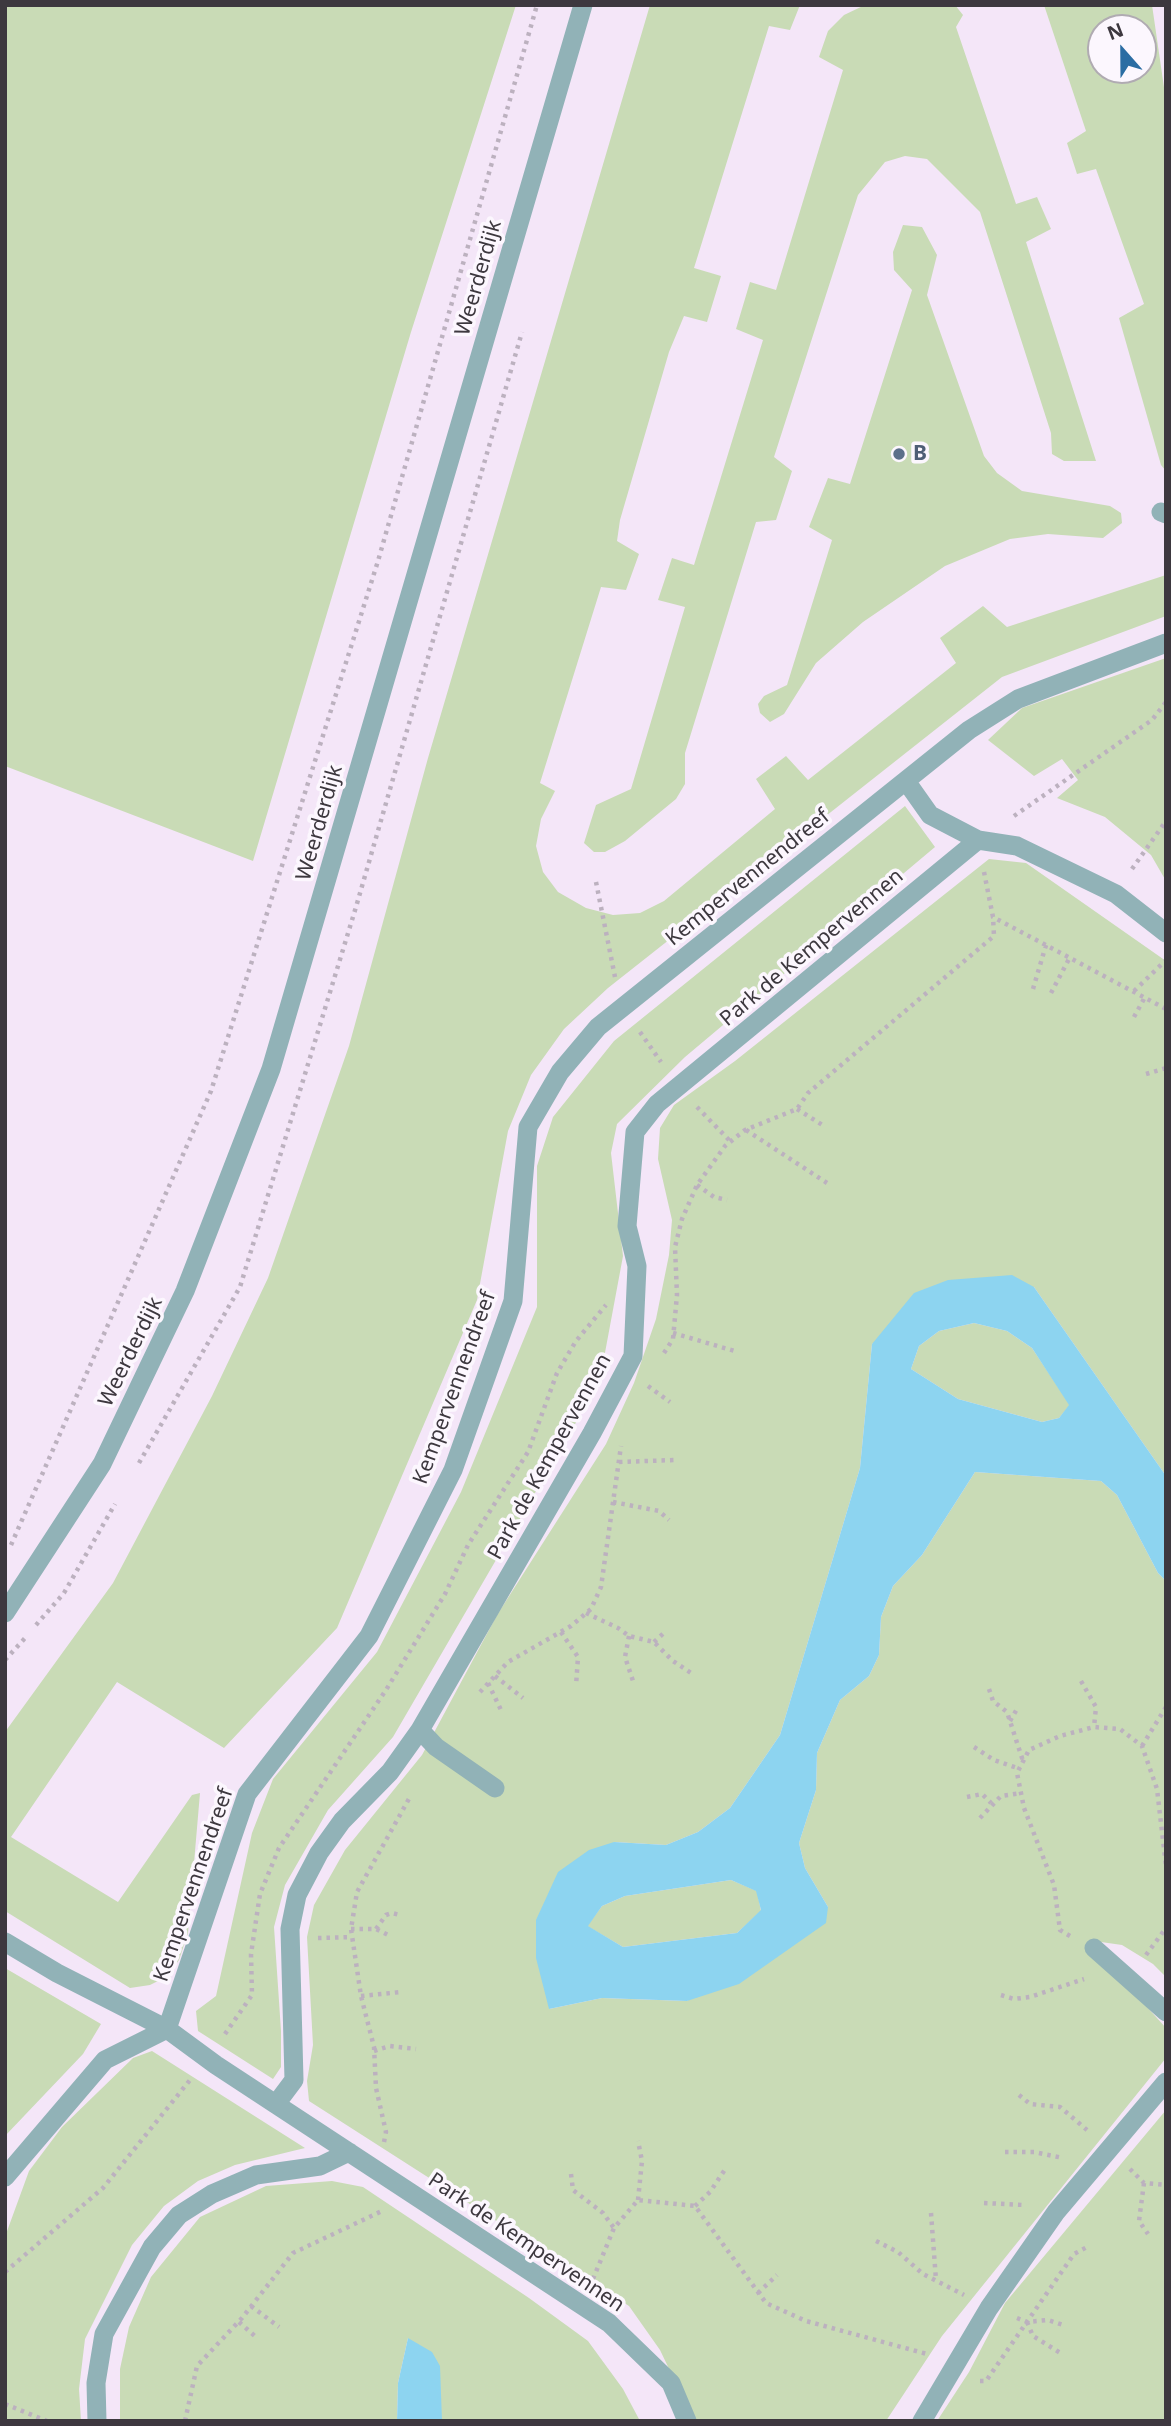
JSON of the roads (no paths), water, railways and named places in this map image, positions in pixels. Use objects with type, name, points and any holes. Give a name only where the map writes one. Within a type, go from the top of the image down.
[{"type":"street","name":"Weerderdijk","points":[[5,1614],[102,1464],[185,1292],[271,1069],[583,5]]},
{"type":"street","name":"Kempervennendreef","points":[[167,2029],[247,1794],[369,1636],[453,1470],[513,1301],[528,1127],[560,1072],[598,1027],[969,730],[1018,699],[1166,643]]},
{"type":"street","points":[[906,781],[930,815],[978,840],[1017,846],[1116,894],[1166,933]]},
{"type":"street","name":"Park de Kempervennen","points":[[276,2104],[294,2080],[290,1929],[297,1895],[319,1853],[342,1821],[390,1772],[420,1730],[592,1433],[632,1356],[637,1266],[627,1226],[635,1132],[649,1113],[978,840]]},
{"type":"street","points":[[420,1730],[436,1747],[495,1788]]},
{"type":"street","name":"Park de Kempervennen","points":[[5,1942],[57,1973],[167,2029],[208,2059],[609,2323],[671,2383],[687,2421]]},
{"type":"street","points":[[1094,1948],[1166,2012]]},
{"type":"street","points":[[5,2177],[105,2060],[167,2029]]},
{"type":"street","points":[[922,2421],[989,2308],[1056,2212],[1166,2082]]},
{"type":"street","points":[[97,2421],[96,2383],[104,2334],[152,2248],[179,2215],[212,2194],[256,2175],[320,2166],[349,2152]]},
{"type":"water","points":[[1012,1275],[1034,1287],[1166,1476],[1166,1581],[1158,1573],[1117,1495],[1101,1481],[975,1472],[922,1555],[893,1586],[881,1617],[879,1655],[869,1676],[840,1700],[817,1753],[816,1790],[799,1843],[805,1868],[828,1907],[826,1923],[739,1984],[687,2001],[602,1998],[549,2009],[536,1958],[536,1920],[558,1872],[589,1850],[614,1842],[666,1845],[698,1832],[730,1808],[780,1735],[860,1468],[872,1344],[914,1293],[948,1280]],"holes":[[[974,1323],[1007,1331],[1032,1348],[1069,1405],[1059,1418],[1042,1422],[958,1399],[911,1369],[919,1346],[939,1331]],[[731,1880],[756,1891],[761,1910],[737,1933],[623,1947],[588,1926],[602,1906],[625,1896]]]},
{"type":"water","points":[[408,2338],[432,2352],[440,2366],[442,2421],[397,2421],[398,2383]]},
{"type":"place","name":"B","points":[[899,454]]}]
